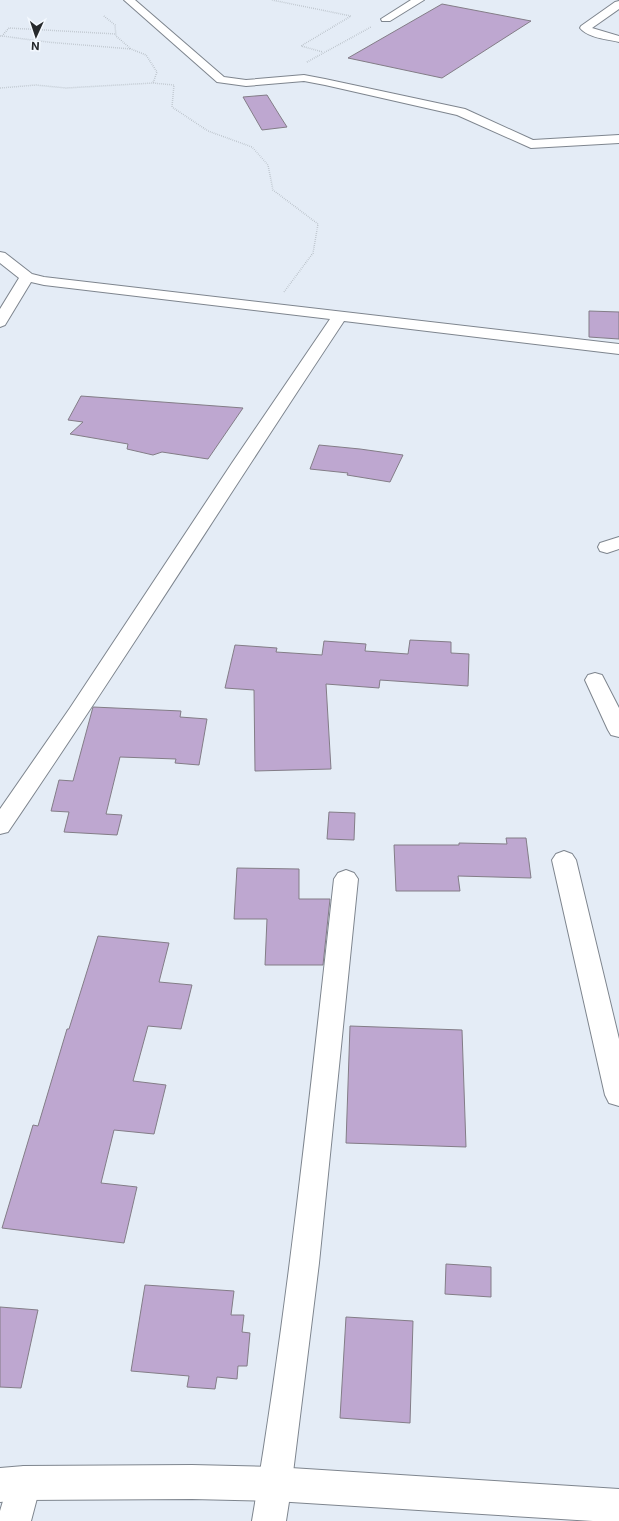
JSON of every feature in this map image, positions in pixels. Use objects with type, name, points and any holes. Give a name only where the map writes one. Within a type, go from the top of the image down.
[{"type":"street","points":[[129,0],[221,80],[246,83],[295,78],[325,82],[461,112],[531,144],[619,139]]},
{"type":"street","points":[[386,19],[419,0]]},
{"type":"street","points":[[619,4],[585,28],[591,32],[619,39]]},
{"type":"street","points":[[0,256],[27,277],[44,281],[619,349]]},
{"type":"street","points":[[0,322],[27,277]]},
{"type":"street","points":[[0,826],[78,713],[241,463],[340,316]]},
{"type":"street","points":[[595,680],[619,730]]},
{"type":"street","points":[[564,860],[619,1094]]},
{"type":"street","points":[[268,1521],[275,1484],[324,1095],[346,879]]},
{"type":"street","points":[[14,1521],[12,1484],[192,1482],[275,1484],[619,1506]]},
{"type":"path","points":[[272,0],[352,16],[301,46],[323,52]]},
{"type":"path","points":[[104,16],[115,25],[116,36],[131,49]]},
{"type":"path","points":[[295,78],[293,72],[295,68],[386,19]]},
{"type":"path","points":[[1,36],[9,28],[116,34]]},
{"type":"path","points":[[1,36],[47,42],[131,49],[146,55],[157,72],[153,83]]},
{"type":"path","points":[[0,88],[36,85],[66,88],[153,83],[174,85],[172,107],[208,131],[252,147],[268,165],[274,190],[318,224],[313,253],[271,308]]},
{"type":"building","points":[[442,4],[531,21],[442,78],[348,58]]},
{"type":"building","points":[[267,95],[287,127],[262,130],[243,97]]},
{"type":"building","points":[[589,311],[619,312],[619,339],[589,337]]},
{"type":"building","points":[[81,396],[243,408],[208,459],[162,452],[153,455],[127,449],[128,444],[70,434],[83,422],[68,420]]},
{"type":"building","points":[[319,445],[403,455],[390,482],[347,475],[348,473],[310,469]]},
{"type":"building","points":[[410,640],[451,642],[451,653],[469,654],[468,686],[380,680],[379,688],[326,684],[331,769],[255,771],[254,690],[225,688],[235,645],[277,648],[276,652],[322,655],[324,641],[366,644],[365,651],[408,654]]},
{"type":"building","points":[[93,707],[181,711],[180,717],[207,719],[199,765],[175,763],[176,759],[120,757],[106,814],[122,815],[117,835],[64,832],[69,812],[51,811],[59,780],[73,781]]},
{"type":"building","points":[[329,812],[355,813],[354,840],[327,839]]},
{"type":"building","points":[[506,838],[526,838],[531,878],[458,876],[460,891],[396,891],[394,845],[459,845],[459,843],[507,844]]},
{"type":"building","points":[[237,868],[299,869],[299,899],[330,899],[323,965],[265,965],[267,919],[234,919]]},
{"type":"building","points":[[98,936],[169,943],[159,982],[192,985],[181,1029],[148,1026],[133,1081],[166,1085],[154,1134],[114,1130],[101,1183],[137,1187],[124,1243],[2,1228],[33,1125],[38,1126],[67,1029],[69,1029]]},
{"type":"building","points":[[350,1026],[462,1030],[466,1147],[346,1143]]},
{"type":"building","points":[[446,1264],[491,1267],[491,1297],[445,1294]]},
{"type":"building","points":[[145,1285],[234,1291],[231,1315],[244,1315],[242,1332],[250,1333],[247,1366],[238,1366],[237,1379],[217,1377],[215,1389],[187,1387],[189,1376],[131,1371]]},
{"type":"building","points":[[0,1307],[38,1310],[21,1388],[0,1387]]},
{"type":"building","points":[[346,1317],[413,1321],[410,1423],[340,1418]]}]
